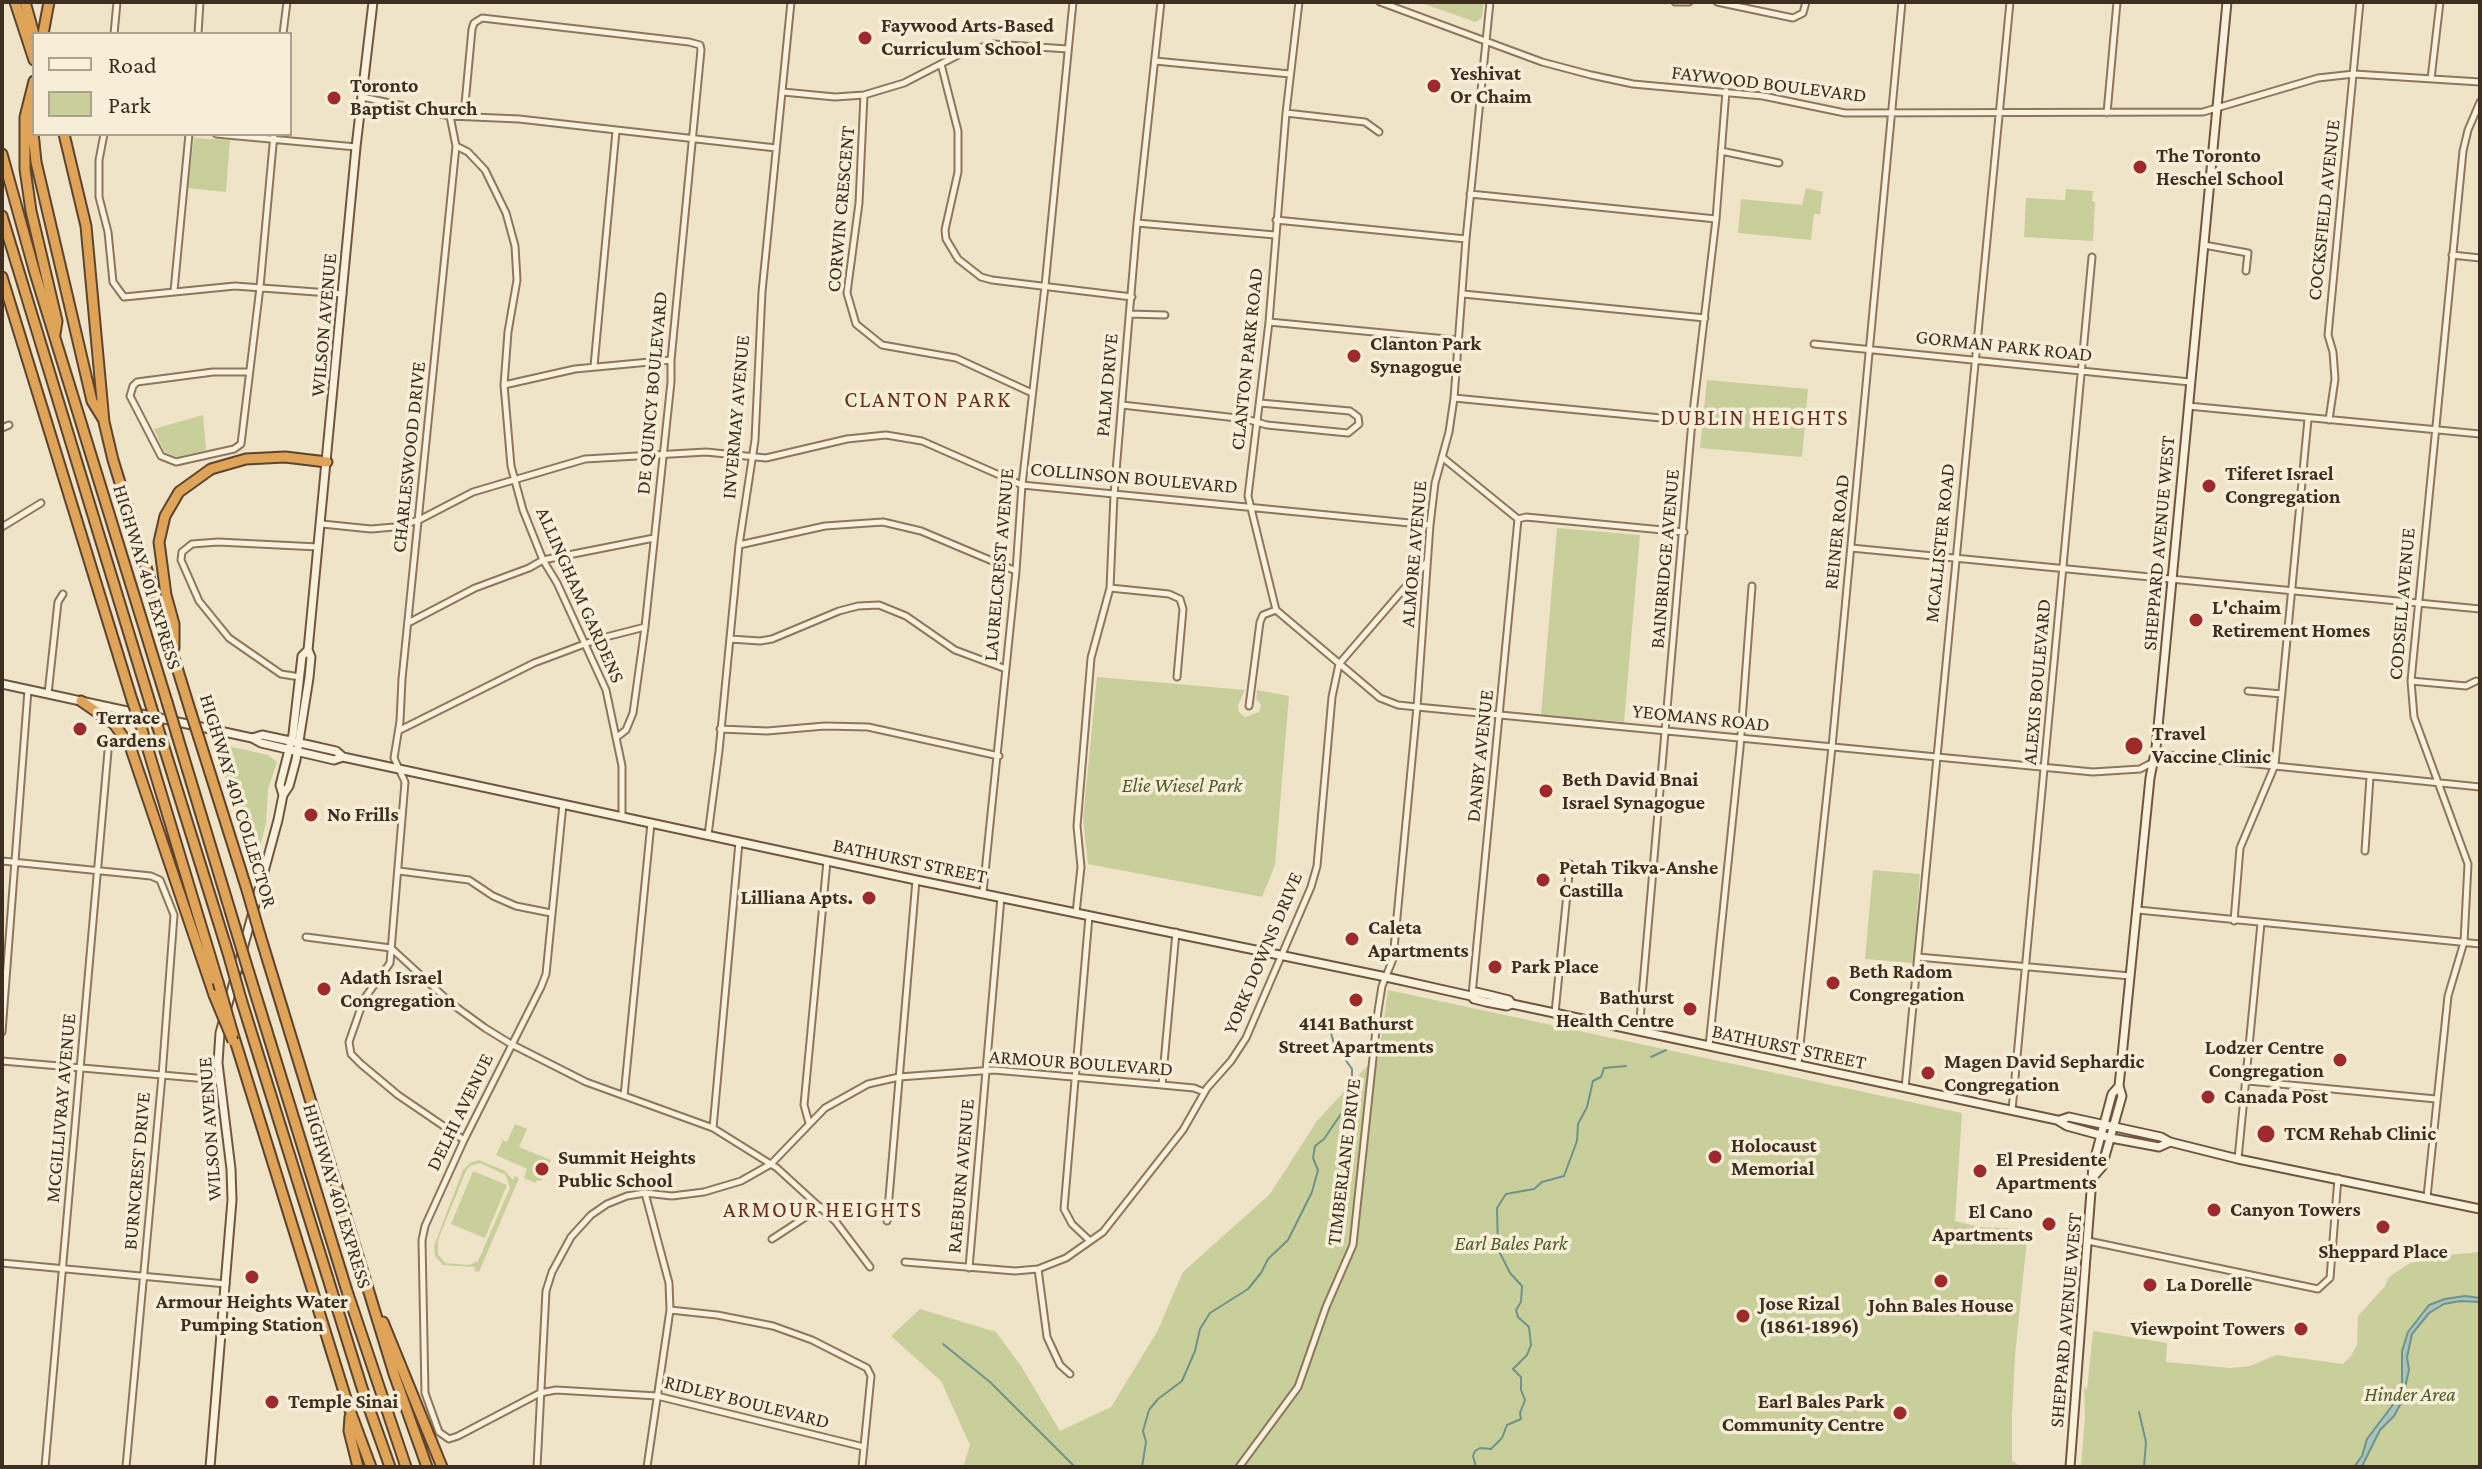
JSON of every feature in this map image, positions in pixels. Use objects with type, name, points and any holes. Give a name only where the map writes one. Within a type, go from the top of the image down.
[{"type":"highway","points":[[15,2],[32,54]]},
{"type":"highway","points":[[25,2],[33,32]]},
{"type":"highway","points":[[43,32],[49,2]]},
{"type":"highway","points":[[32,92],[24,131],[26,181],[57,321],[55,337]]},
{"type":"highway","points":[[30,103],[32,123]]},
{"type":"highway","points":[[33,136],[36,162],[92,401],[104,422]]},
{"type":"highway","name":"HIGHWAY 401 COLLECTOR","points":[[64,136],[86,226],[104,422],[117,474],[372,1301],[427,1467]]},
{"type":"highway","name":"HIGHWAY 401 EXPRESS","points":[[2,154],[249,973],[347,1291],[406,1467]]},
{"type":"highway","name":"HIGHWAY 401 EXPRESS","points":[[2,216],[241,999],[362,1388],[390,1467]]},
{"type":"highway","points":[[2,277],[233,1037],[350,1410],[371,1467]]},
{"type":"highway","points":[[174,655],[174,624],[166,595],[159,542],[162,522],[174,499],[198,477],[234,461],[257,457],[327,462]]},
{"type":"highway","points":[[81,701],[114,724],[130,746],[214,995],[233,1037]]},
{"type":"highway","points":[[372,1301],[390,1336],[442,1467]]},
{"type":"highway","points":[[350,1410],[349,1431],[358,1467]]},
{"type":"main road","name":"WILSON AVENUE","points":[[294,746],[310,668],[308,650],[356,147],[373,2]]},
{"type":"main road","name":"SHEPPARD AVENUE WEST","points":[[2095,1175],[2102,1167],[2122,1096],[2119,1086],[2172,579],[2227,2]]},
{"type":"main road","name":"WILSON AVENUE","points":[[210,1467],[232,1200],[219,1080],[220,1033],[283,795],[289,786],[302,656],[308,650]]},
{"type":"main road","name":"BATHURST STREET","points":[[2,684],[252,738],[261,743],[294,746],[334,760],[343,757],[1471,996],[1476,992],[1492,995],[1509,1000],[1512,1004],[2060,1120],[2067,1126],[2101,1136],[2159,1147],[2170,1142]]},
{"type":"main road","name":"SHEPPARD AVENUE WEST","points":[[2070,1467],[2095,1175],[2093,1165],[2112,1094],[2119,1086]]},
{"type":"main road","name":"BATHURST STREET","points":[[2060,1120],[2069,1117],[2161,1137],[2238,1159],[2480,1209]]},
{"type":"street","points":[[114,32],[117,2]]},
{"type":"street","points":[[198,32],[200,2]]},
{"type":"street","points":[[283,32],[287,2]]},
{"type":"street","name":"INVERMAY AVENUE","points":[[708,835],[739,545],[752,457],[759,331],[791,2]]},
{"type":"street","name":"LAURELCREST AVENUE","points":[[983,892],[1073,2]]},
{"type":"street","name":"PALM DRIVE","points":[[1076,913],[1081,867],[1077,826],[1091,658],[1110,588],[1114,495],[1129,314],[1161,2]]},
{"type":"street","name":"CLANTON PARK ROAD","points":[[1276,610],[1248,496],[1269,322],[1286,113],[1299,2]]},
{"type":"street","name":"FAYWOOD BOULEVARD","points":[[1380,2],[1542,62],[1633,84],[1763,96],[1821,110],[1892,114],[2172,114],[2216,110],[2318,78],[2354,74],[2480,82]]},
{"type":"street","name":"ALMORE AVENUE","points":[[1386,977],[1393,959],[1417,707],[1430,525],[1435,483],[1454,398],[1470,194],[1490,2]]},
{"type":"street","points":[[1675,2],[1689,2]]},
{"type":"street","points":[[1717,2],[1793,18],[1803,13],[1806,2]]},
{"type":"street","name":"REINER ROAD","points":[[1798,1064],[1832,747],[1902,2]]},
{"type":"street","name":"MCALLISTER ROAD","points":[[1905,1088],[2010,2]]},
{"type":"street","points":[[2107,113],[2117,2]]},
{"type":"street","name":"COCKSFIELD AVENUE","points":[[2329,420],[2335,379],[2328,335],[2360,2]]},
{"type":"street","points":[[2431,79],[2440,2]]},
{"type":"street","name":"DE QUINCY BOULEVARD","points":[[464,115],[472,29],[474,23],[482,18],[700,45],[694,140],[645,627],[633,713],[626,730],[617,737]]},
{"type":"street","points":[[783,92],[835,97],[864,95],[904,83],[964,52],[993,44],[1068,49]]},
{"type":"street","points":[[1155,61],[1290,74]]},
{"type":"street","points":[[941,64],[959,146],[958,172],[946,219],[946,239],[951,250],[965,266],[981,277],[1004,283],[1132,297]]},
{"type":"street","name":"BAINBRIDGE AVENUE","points":[[1639,1031],[1692,421],[1716,219],[1726,91]]},
{"type":"street","name":"CORWIN CRESCENT","points":[[864,95],[859,203],[847,293],[856,324],[882,345],[956,358],[1032,393]]},
{"type":"street","points":[[362,97],[450,116],[776,148]]},
{"type":"street","name":"CODSELL AVENUE","points":[[2427,1197],[2448,996],[2464,942],[2468,864],[2414,717],[2411,681],[2463,151],[2480,102]]},
{"type":"street","points":[[1286,113],[1365,122],[1379,132]]},
{"type":"street","points":[[450,116],[456,146]]},
{"type":"street","points":[[594,366],[616,131]]},
{"type":"street","points":[[104,136],[99,160],[99,197],[108,232],[113,282],[124,297],[260,287],[344,294]]},
{"type":"street","points":[[174,291],[189,136]]},
{"type":"street","points":[[248,372],[213,372],[137,382],[130,390],[130,396],[161,456],[176,462],[234,449],[241,444],[260,287],[273,137],[356,147]]},
{"type":"street","name":"ALLINGHAM GARDENS","points":[[456,146],[468,152],[485,170],[506,213],[515,246],[517,280],[508,332],[504,385],[508,448],[514,479],[543,560],[557,583],[606,690],[622,766],[622,816]]},
{"type":"street","name":"CHARLESWOOD DRIVE","points":[[456,146],[394,758],[405,782],[390,963],[364,999],[349,1042],[351,1054],[398,1095],[464,1140]]},
{"type":"street","points":[[1721,151],[1779,163]]},
{"type":"street","points":[[1470,194],[1716,219]]},
{"type":"street","points":[[1276,220],[1466,239]]},
{"type":"street","points":[[1137,223],[1275,235]]},
{"type":"street","points":[[2203,245],[2248,253],[2246,271]]},
{"type":"street","points":[[2452,255],[2480,258]]},
{"type":"street","name":"ALEXIS BOULEVARD","points":[[2012,1110],[2092,257]]},
{"type":"street","points":[[1463,294],[1705,318]]},
{"type":"street","points":[[1129,314],[1165,315]]},
{"type":"street","points":[[1269,322],[1457,340]]},
{"type":"street","name":"GORMAN PARK ROAD","points":[[1814,344],[2190,382]]},
{"type":"street","points":[[504,385],[594,366],[671,360]]},
{"type":"street","points":[[1454,398],[1692,421]]},
{"type":"street","points":[[1122,405],[1348,433],[1359,424],[1358,417],[1350,411],[1260,403]]},
{"type":"street","points":[[2188,406],[2480,434]]},
{"type":"street","points":[[2234,921],[2240,848],[2275,765],[2308,419]]},
{"type":"street","points":[[2,428],[9,425]]},
{"type":"street","name":"COLLINSON BOULEVARD","points":[[322,524],[371,529],[394,527],[419,520],[473,492],[585,459],[706,452],[766,458],[847,439],[886,435],[922,441],[1022,485],[1430,525]]},
{"type":"street","points":[[1442,457],[1518,519],[1526,517],[1684,532]]},
{"type":"street","points":[[2,527],[41,503]]},
{"type":"street","name":"DANBY AVENUE","points":[[1471,996],[1518,519]]},
{"type":"street","points":[[739,545],[825,526],[883,522],[921,531],[1016,571]]},
{"type":"street","points":[[410,622],[475,588],[543,560],[654,538]]},
{"type":"street","points":[[300,677],[281,674],[229,638],[199,601],[181,560],[182,552],[192,544],[254,542],[319,547]]},
{"type":"street","points":[[1851,548],[2480,609]]},
{"type":"street","name":"YORK DOWNS DRIVE","points":[[905,1262],[1015,1271],[1038,1269],[1066,1258],[1103,1232],[1183,1130],[1204,1092],[1246,1038],[1317,866],[1332,697],[1339,664],[1427,562]]},
{"type":"street","points":[[1709,1046],[1741,738],[1752,586]]},
{"type":"street","points":[[1110,588],[1169,594],[1180,599],[1183,609],[1177,677]]},
{"type":"street","points":[[48,694],[58,602],[63,594]]},
{"type":"street","points":[[730,639],[772,639],[839,611],[879,605],[906,616],[955,650],[1006,669]]},
{"type":"street","points":[[1249,706],[1260,622],[1263,615],[1276,610]]},
{"type":"street","name":"YEOMANS ROAD","points":[[1276,610],[1380,698],[1398,705],[2093,772],[2140,769],[2167,755],[2480,787]]},
{"type":"street","points":[[399,731],[510,674],[584,644],[645,627]]},
{"type":"street","points":[[2411,681],[2466,686],[2476,681]]},
{"type":"street","points":[[2,1032],[28,690]]},
{"type":"street","points":[[2248,691],[2282,694]]},
{"type":"street","points":[[720,729],[767,731],[825,726],[868,727],[999,756]]},
{"type":"street","name":"MCGILLIVRAY AVENUE","points":[[45,1467],[108,751]]},
{"type":"street","points":[[2365,851],[2370,777]]},
{"type":"street","name":"DELHI AVENUE","points":[[442,1436],[425,1393],[422,1240],[425,1226],[464,1140],[546,974],[563,804]]},
{"type":"street","points":[[624,1096],[651,823]]},
{"type":"street","points":[[713,1128],[739,841]]},
{"type":"street","points":[[2,861],[97,869]]},
{"type":"street","points":[[809,1123],[804,1105],[827,861]]},
{"type":"street","points":[[1555,1013],[1570,864]]},
{"type":"street","name":"BURNCREST DRIVE","points":[[97,869],[160,880],[174,915],[126,1467]]},
{"type":"street","points":[[399,871],[469,880],[516,906],[551,913]]},
{"type":"street","points":[[887,1221],[916,880]]},
{"type":"street","name":"RAEBURN AVENUE","points":[[969,1268],[1001,896]]},
{"type":"street","points":[[2138,910],[2480,944]]},
{"type":"street","points":[[1089,916],[1064,1209],[1072,1224],[1090,1241]]},
{"type":"street","points":[[2238,1159],[2261,923]]},
{"type":"street","points":[[1162,1085],[1176,932]]},
{"type":"street","points":[[306,937],[391,948],[452,1004],[511,1044],[560,1070],[713,1128],[771,1164],[821,1207],[870,1267]]},
{"type":"street","points":[[1918,957],[2131,976]]},
{"type":"street","name":"TIMBERLANE DRIVE","points":[[1239,1467],[1298,1387],[1326,1307],[1352,1250],[1378,1011],[1386,977]]},
{"type":"street","points":[[2,1061],[219,1080]]},
{"type":"street","name":"ARMOUR BOULEVARD","points":[[537,1467],[543,1308],[552,1272],[576,1231],[607,1204],[645,1193],[672,1196],[704,1192],[741,1181],[771,1164],[809,1123],[842,1096],[868,1084],[899,1077],[987,1070],[1194,1088],[1204,1092]]},
{"type":"street","points":[[2248,1081],[2436,1099]]},
{"type":"street","points":[[2088,1241],[2318,1289],[2330,1278],[2338,1178]]},
{"type":"street","points":[[645,1193],[669,1283],[670,1310],[647,1467]]},
{"type":"street","points":[[772,1239],[821,1207]]},
{"type":"street","points":[[2,1263],[226,1284]]},
{"type":"street","points":[[1038,1269],[1047,1337],[1060,1365],[1070,1374]]},
{"type":"street","points":[[670,1310],[773,1326],[812,1340],[867,1368],[871,1376],[862,1467]]},
{"type":"street","name":"RIDLEY BOULEVARD","points":[[442,1436],[449,1439],[458,1436],[540,1393],[556,1390],[657,1396],[864,1447]]},
{"type":"green space","points":[[1418,2],[1484,2],[1482,18],[1476,22]]},
{"type":"green space","points":[[194,138],[230,140],[226,192],[188,188]]},
{"type":"green space","points":[[1806,188],[1823,192],[1820,214],[1814,214],[1811,240],[1738,233],[1741,199],[1802,205]]},
{"type":"green space","points":[[2066,189],[2093,191],[2093,241],[2024,237],[2026,198],[2065,200]]},
{"type":"green space","points":[[1707,380],[1808,389],[1802,457],[1700,448]]},
{"type":"green space","points":[[203,415],[206,450],[177,457],[164,451],[154,429]]},
{"type":"green space","points":[[1557,528],[1640,535],[1624,722],[1541,715]]},
{"type":"green space","name":"Elie Wiesel Park","points":[[1097,677],[1245,690],[1238,705],[1239,712],[1245,717],[1259,712],[1261,705],[1256,699],[1257,690],[1289,696],[1275,865],[1262,897],[1088,864],[1083,818]]},
{"type":"green space","points":[[215,743],[268,755],[277,762],[268,789],[266,823],[253,875]]},
{"type":"green space","points":[[1873,870],[1920,874],[1913,963],[1865,959]]},
{"type":"green space","name":"Earl Bales Park","points":[[1388,990],[1962,1113],[1955,1221],[1979,1227],[2028,1229],[2012,1416],[2012,1461],[2022,1467],[963,1467],[970,1445],[941,1381],[891,1336],[920,1309],[996,1332],[1021,1366],[1060,1431],[1111,1407],[1157,1332],[1183,1272],[1270,1194],[1317,1121],[1379,1053]]},
{"type":"green space","points":[[515,1124],[527,1129],[519,1147],[551,1160],[541,1181],[535,1183],[524,1178],[527,1169],[496,1155],[503,1140],[507,1142]]},
{"type":"green space","points":[[479,1160],[505,1171],[513,1180],[515,1176],[519,1178],[479,1272],[475,1271],[475,1267],[443,1265],[435,1256],[434,1246],[463,1170]],"holes":[[[480,1163],[506,1175],[510,1188],[478,1261],[469,1265],[445,1263],[438,1254],[438,1240],[466,1171]]]},
{"type":"green space","points":[[473,1171],[507,1185],[485,1238],[451,1224]]},
{"type":"green space","name":"Hinder Area","points":[[2480,1252],[2480,1467],[2081,1467],[2084,1386],[2087,1390],[2093,1331],[2167,1343],[2166,1362],[2231,1368],[2250,1366],[2276,1355],[2343,1364],[2357,1345],[2358,1316],[2385,1286],[2389,1277],[2410,1263],[2436,1256]]},
{"type":"water","points":[[2465,1296],[2480,1298],[2480,1302],[2444,1304],[2429,1313],[2412,1334],[2402,1401],[2394,1416],[2380,1430],[2362,1466],[2354,1467],[2362,1456],[2367,1439],[2392,1406],[2402,1385],[2402,1351],[2408,1332],[2429,1305]]},
{"type":"waterway","points":[[1142,1467],[1146,1442],[1143,1431],[1149,1410],[1182,1381],[1195,1351],[1200,1329],[1210,1313],[1248,1289],[1268,1259],[1288,1240],[1312,1192],[1318,1170],[1313,1158],[1315,1146],[1324,1139],[1345,1108],[1352,1089],[1352,1069],[1334,1044],[1331,1033],[1333,1022]]},
{"type":"waterway","points":[[1651,1057],[1666,1050]]},
{"type":"waterway","points":[[1476,1467],[1475,1451],[1491,1449],[1502,1438],[1507,1425],[1521,1419],[1525,1400],[1521,1377],[1513,1369],[1527,1355],[1531,1345],[1529,1327],[1518,1317],[1516,1310],[1521,1302],[1522,1286],[1510,1273],[1498,1249],[1497,1208],[1506,1194],[1534,1189],[1542,1182],[1564,1176],[1593,1081],[1601,1077],[1604,1068],[1626,1066]]},
{"type":"waterway","points":[[943,1344],[990,1382],[1075,1467]]},
{"type":"waterway","points":[[2139,1412],[2146,1442],[2144,1467]]},
{"type":"place","name":"Faywood Arts-Based Curriculum School","points":[[865,38]]},
{"type":"place","name":"Yeshivat Or Chaim","points":[[1434,86]]},
{"type":"place","name":"Toronto Baptist Church","points":[[334,98]]},
{"type":"place","name":"The Toronto Heschel School","points":[[2140,167]]},
{"type":"place","name":"Clanton Park Synagogue","points":[[1354,356]]},
{"type":"place","name":"Tiferet Israel Congregation","points":[[2209,486]]},
{"type":"place","name":"L'chaim Retirement Homes","points":[[2196,620]]},
{"type":"place","name":"Terrace Gardens","points":[[80,729]]},
{"type":"place","name":"Travel Vaccine Clinic","points":[[2134,746]]},
{"type":"place","name":"Beth David Bnai Israel Synagogue","points":[[1546,791]]},
{"type":"place","name":"No Frills","points":[[311,815]]},
{"type":"place","name":"Petah Tikva-Anshe Castilla","points":[[1543,880]]},
{"type":"place","name":"Lilliana Apts.","points":[[869,898]]},
{"type":"place","name":"Caleta Apartments","points":[[1352,939]]},
{"type":"place","name":"Park Place","points":[[1495,967]]},
{"type":"place","name":"Beth Radom Congregation","points":[[1833,983]]},
{"type":"place","name":"Adath Israel Congregation","points":[[324,989]]},
{"type":"place","name":"4141 Bathurst Street Apartments","points":[[1356,1000]]},
{"type":"place","name":"Bathurst Health Centre","points":[[1690,1009]]},
{"type":"place","name":"Lodzer Centre Congregation","points":[[2340,1060]]},
{"type":"place","name":"Magen David Sephardic Congregation","points":[[1928,1073]]},
{"type":"place","name":"Canada Post","points":[[2208,1097]]},
{"type":"place","name":"TCM Rehab Clinic","points":[[2266,1134]]},
{"type":"place","name":"Holocaust Memorial","points":[[1715,1157]]},
{"type":"place","name":"Summit Heights Public School","points":[[542,1169]]},
{"type":"place","name":"El Presidente Apartments","points":[[1980,1171]]},
{"type":"place","name":"Canyon Towers","points":[[2214,1210]]},
{"type":"place","name":"El Cano Apartments","points":[[2049,1224]]},
{"type":"place","name":"Sheppard Place","points":[[2383,1227]]},
{"type":"place","name":"Armour Heights Water Pumping Station","points":[[252,1277]]},
{"type":"place","name":"John Bales House","points":[[1941,1281]]},
{"type":"place","name":"La Dorelle","points":[[2150,1285]]},
{"type":"place","name":"Jose Rizal (1861-1896)","points":[[1743,1316]]},
{"type":"place","name":"Viewpoint Towers","points":[[2301,1329]]},
{"type":"place","name":"Temple Sinai","points":[[272,1402]]},
{"type":"place","name":"Earl Bales Park Community Centre","points":[[1900,1413]]},
{"type":"district","name":"CLANTON PARK","points":[[928,400]]},
{"type":"district","name":"DUBLIN HEIGHTS","points":[[1755,418]]},
{"type":"district","name":"ARMOUR HEIGHTS","points":[[823,1210]]}]
